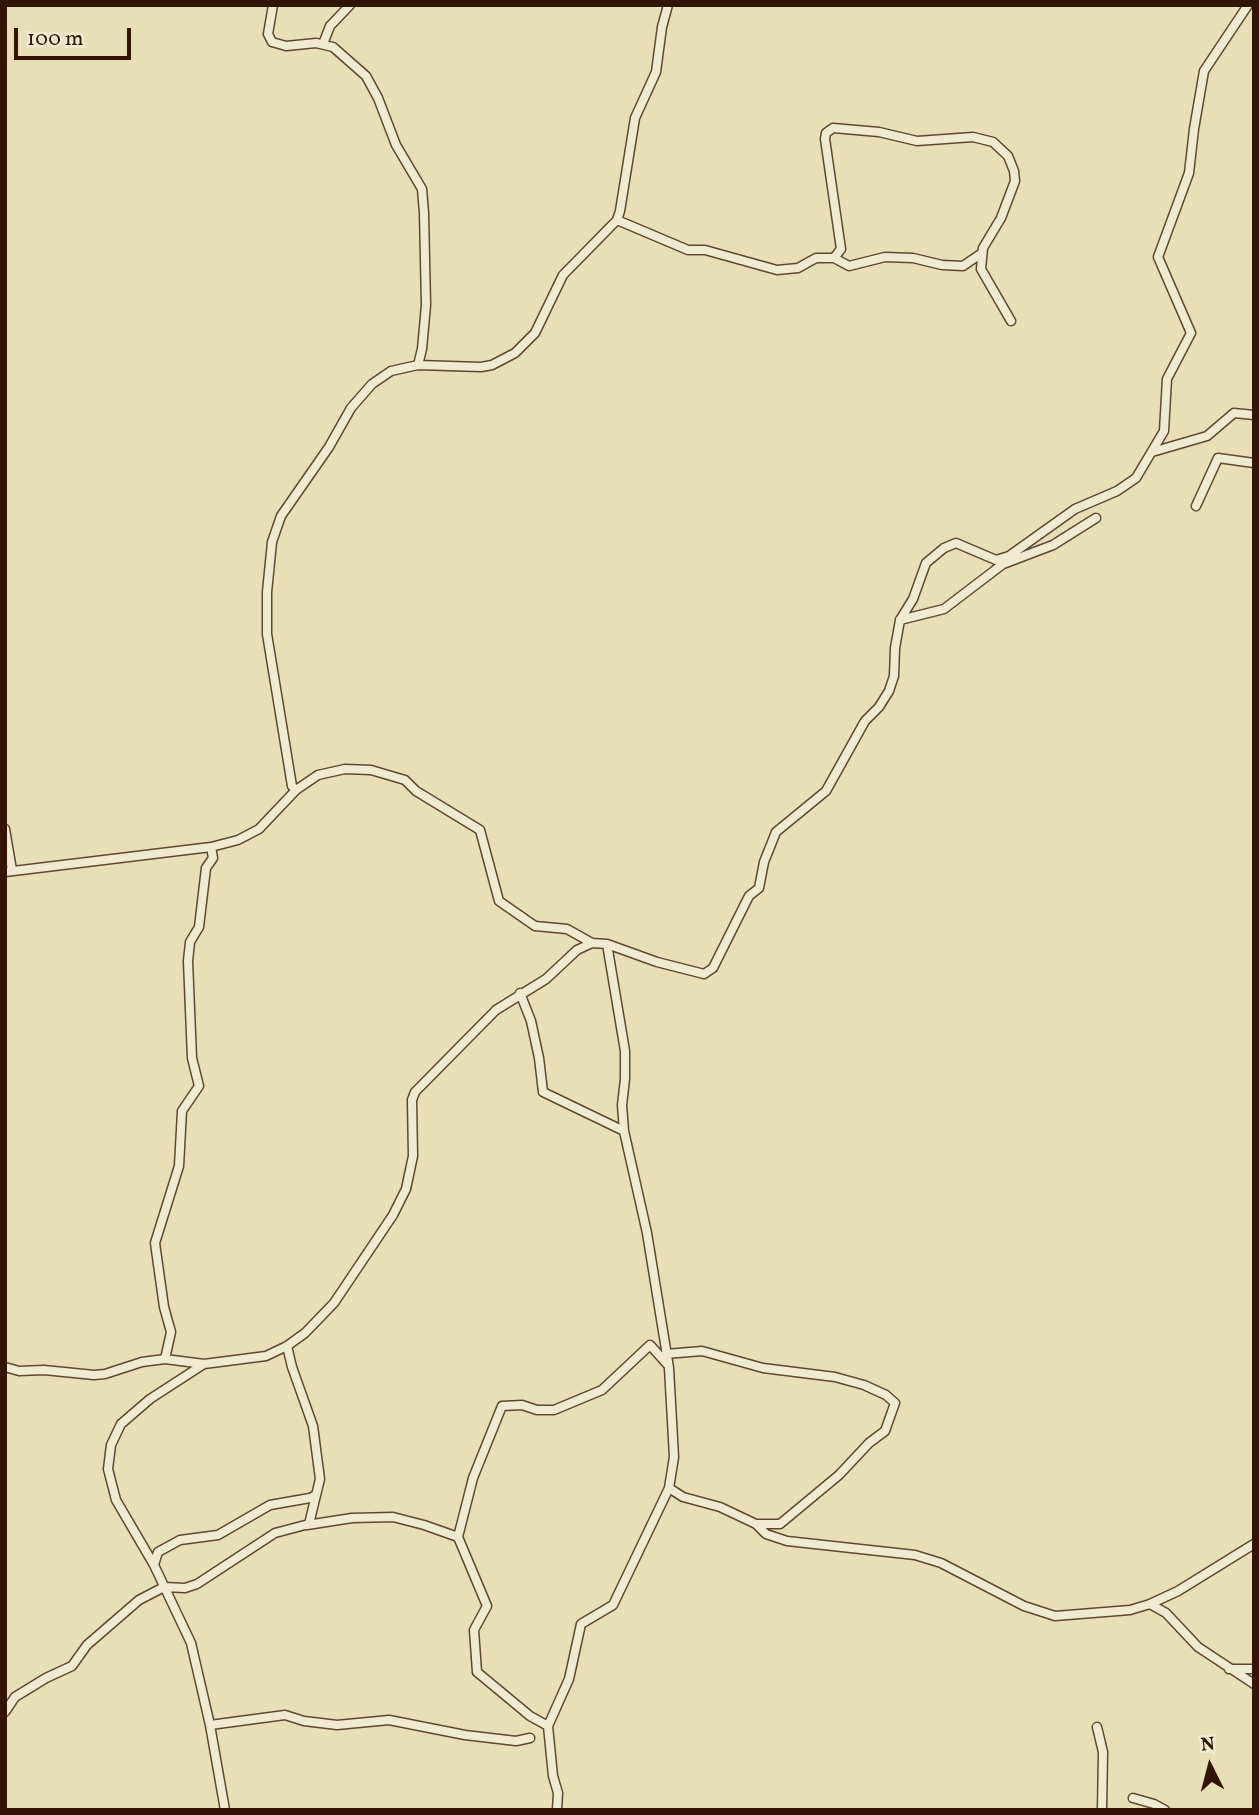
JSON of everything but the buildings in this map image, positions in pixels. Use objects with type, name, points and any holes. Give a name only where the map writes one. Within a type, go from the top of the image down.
[{"type":"street","points":[[273,5],[268,34],[272,42],[286,46],[323,44],[333,47],[356,65],[372,86],[396,145],[422,189],[426,305],[418,365]]},
{"type":"street","points":[[323,44],[330,26],[350,5]]},
{"type":"street","points":[[296,790],[292,786],[267,634],[267,593],[275,528],[352,408],[372,384],[391,371],[418,365],[481,367],[502,361],[515,353],[535,333],[563,275],[617,220],[625,191],[635,118],[656,72],[668,5]]},
{"type":"street","points":[[5,829],[9,871],[211,847],[238,840],[259,830],[296,790],[318,775],[345,769],[383,772],[405,780],[416,792],[480,830],[499,901],[535,926],[567,929],[592,943],[607,944],[657,962],[704,974],[713,968],[749,896],[759,888],[764,862],[776,832],[826,791],[865,722],[889,691],[894,676],[900,620],[918,590],[926,563],[944,548],[956,543],[996,560],[1009,556],[1075,509],[1118,491],[1136,478],[1164,431],[1167,379],[1191,333],[1158,257],[1189,173],[1204,71],[1248,5]]},
{"type":"street","points":[[834,258],[841,249],[841,242],[825,139],[826,134],[833,128],[879,132],[917,141],[973,137],[993,142],[1008,156],[1015,181],[1001,218],[987,239],[982,253],[982,272],[1011,321]]},
{"type":"street","points":[[617,220],[688,250],[705,250],[777,270],[798,268],[816,258],[834,258],[849,266],[884,257],[913,258],[942,265],[963,266],[982,253]]},
{"type":"street","points":[[1152,452],[1207,436],[1234,413],[1254,415]]},
{"type":"street","points":[[1196,506],[1218,458],[1254,463]]},
{"type":"street","points":[[900,620],[944,609],[1003,564],[1053,545],[1096,519]]},
{"type":"street","points":[[164,1359],[171,1332],[164,1307],[155,1244],[179,1166],[182,1111],[199,1086],[192,1058],[188,961],[190,942],[199,927],[206,867],[213,858],[211,847]]},
{"type":"street","points":[[5,1367],[19,1371],[44,1370],[94,1375],[164,1359],[204,1364],[266,1356],[287,1346],[321,1319],[334,1303],[400,1200],[412,1167],[412,1100],[415,1091],[496,1010],[546,979],[577,950],[592,943]]},
{"type":"street","points":[[557,1810],[558,1793],[553,1776],[548,1726],[569,1679],[581,1624],[613,1605],[669,1488],[674,1457],[669,1368],[647,1233],[624,1131],[622,1105],[625,1051],[607,944]]},
{"type":"street","points":[[520,993],[531,1021],[543,1092],[624,1131]]},
{"type":"street","points":[[548,1726],[530,1716],[477,1672],[474,1630],[487,1606],[458,1538],[473,1478],[502,1406],[522,1405],[537,1410],[554,1410],[564,1406],[602,1390],[650,1345],[669,1368]]},
{"type":"street","points":[[287,1346],[313,1426],[320,1479],[307,1525]]},
{"type":"street","points":[[666,1354],[702,1351],[763,1368],[835,1377],[863,1385],[886,1395],[895,1403],[885,1431],[786,1521],[756,1524]]},
{"type":"street","points":[[204,1364],[132,1412],[121,1423],[111,1446],[108,1469],[116,1500],[154,1565],[191,1643],[210,1725],[225,1810]]},
{"type":"street","points":[[669,1488],[683,1497],[720,1507],[756,1524],[766,1534],[787,1541],[915,1555],[942,1563],[1024,1606],[1055,1616],[1130,1610],[1150,1604],[1178,1591],[1254,1545]]},
{"type":"street","points":[[154,1565],[158,1552],[180,1540],[218,1535],[270,1505],[316,1495]]},
{"type":"street","points":[[5,1712],[15,1697],[72,1666],[87,1645],[139,1600],[164,1587],[185,1588],[197,1584],[275,1533],[352,1518],[393,1517],[458,1538]]},
{"type":"street","points":[[1150,1604],[1166,1613],[1198,1647],[1254,1684]]},
{"type":"street","points":[[1228,1669],[1254,1669]]},
{"type":"street","points":[[210,1725],[285,1715],[304,1721],[337,1725],[389,1720],[465,1735],[516,1741],[530,1738]]},
{"type":"street","points":[[1097,1727],[1103,1752],[1102,1810]]},
{"type":"street","points":[[1132,1798],[1165,1810]]}]
